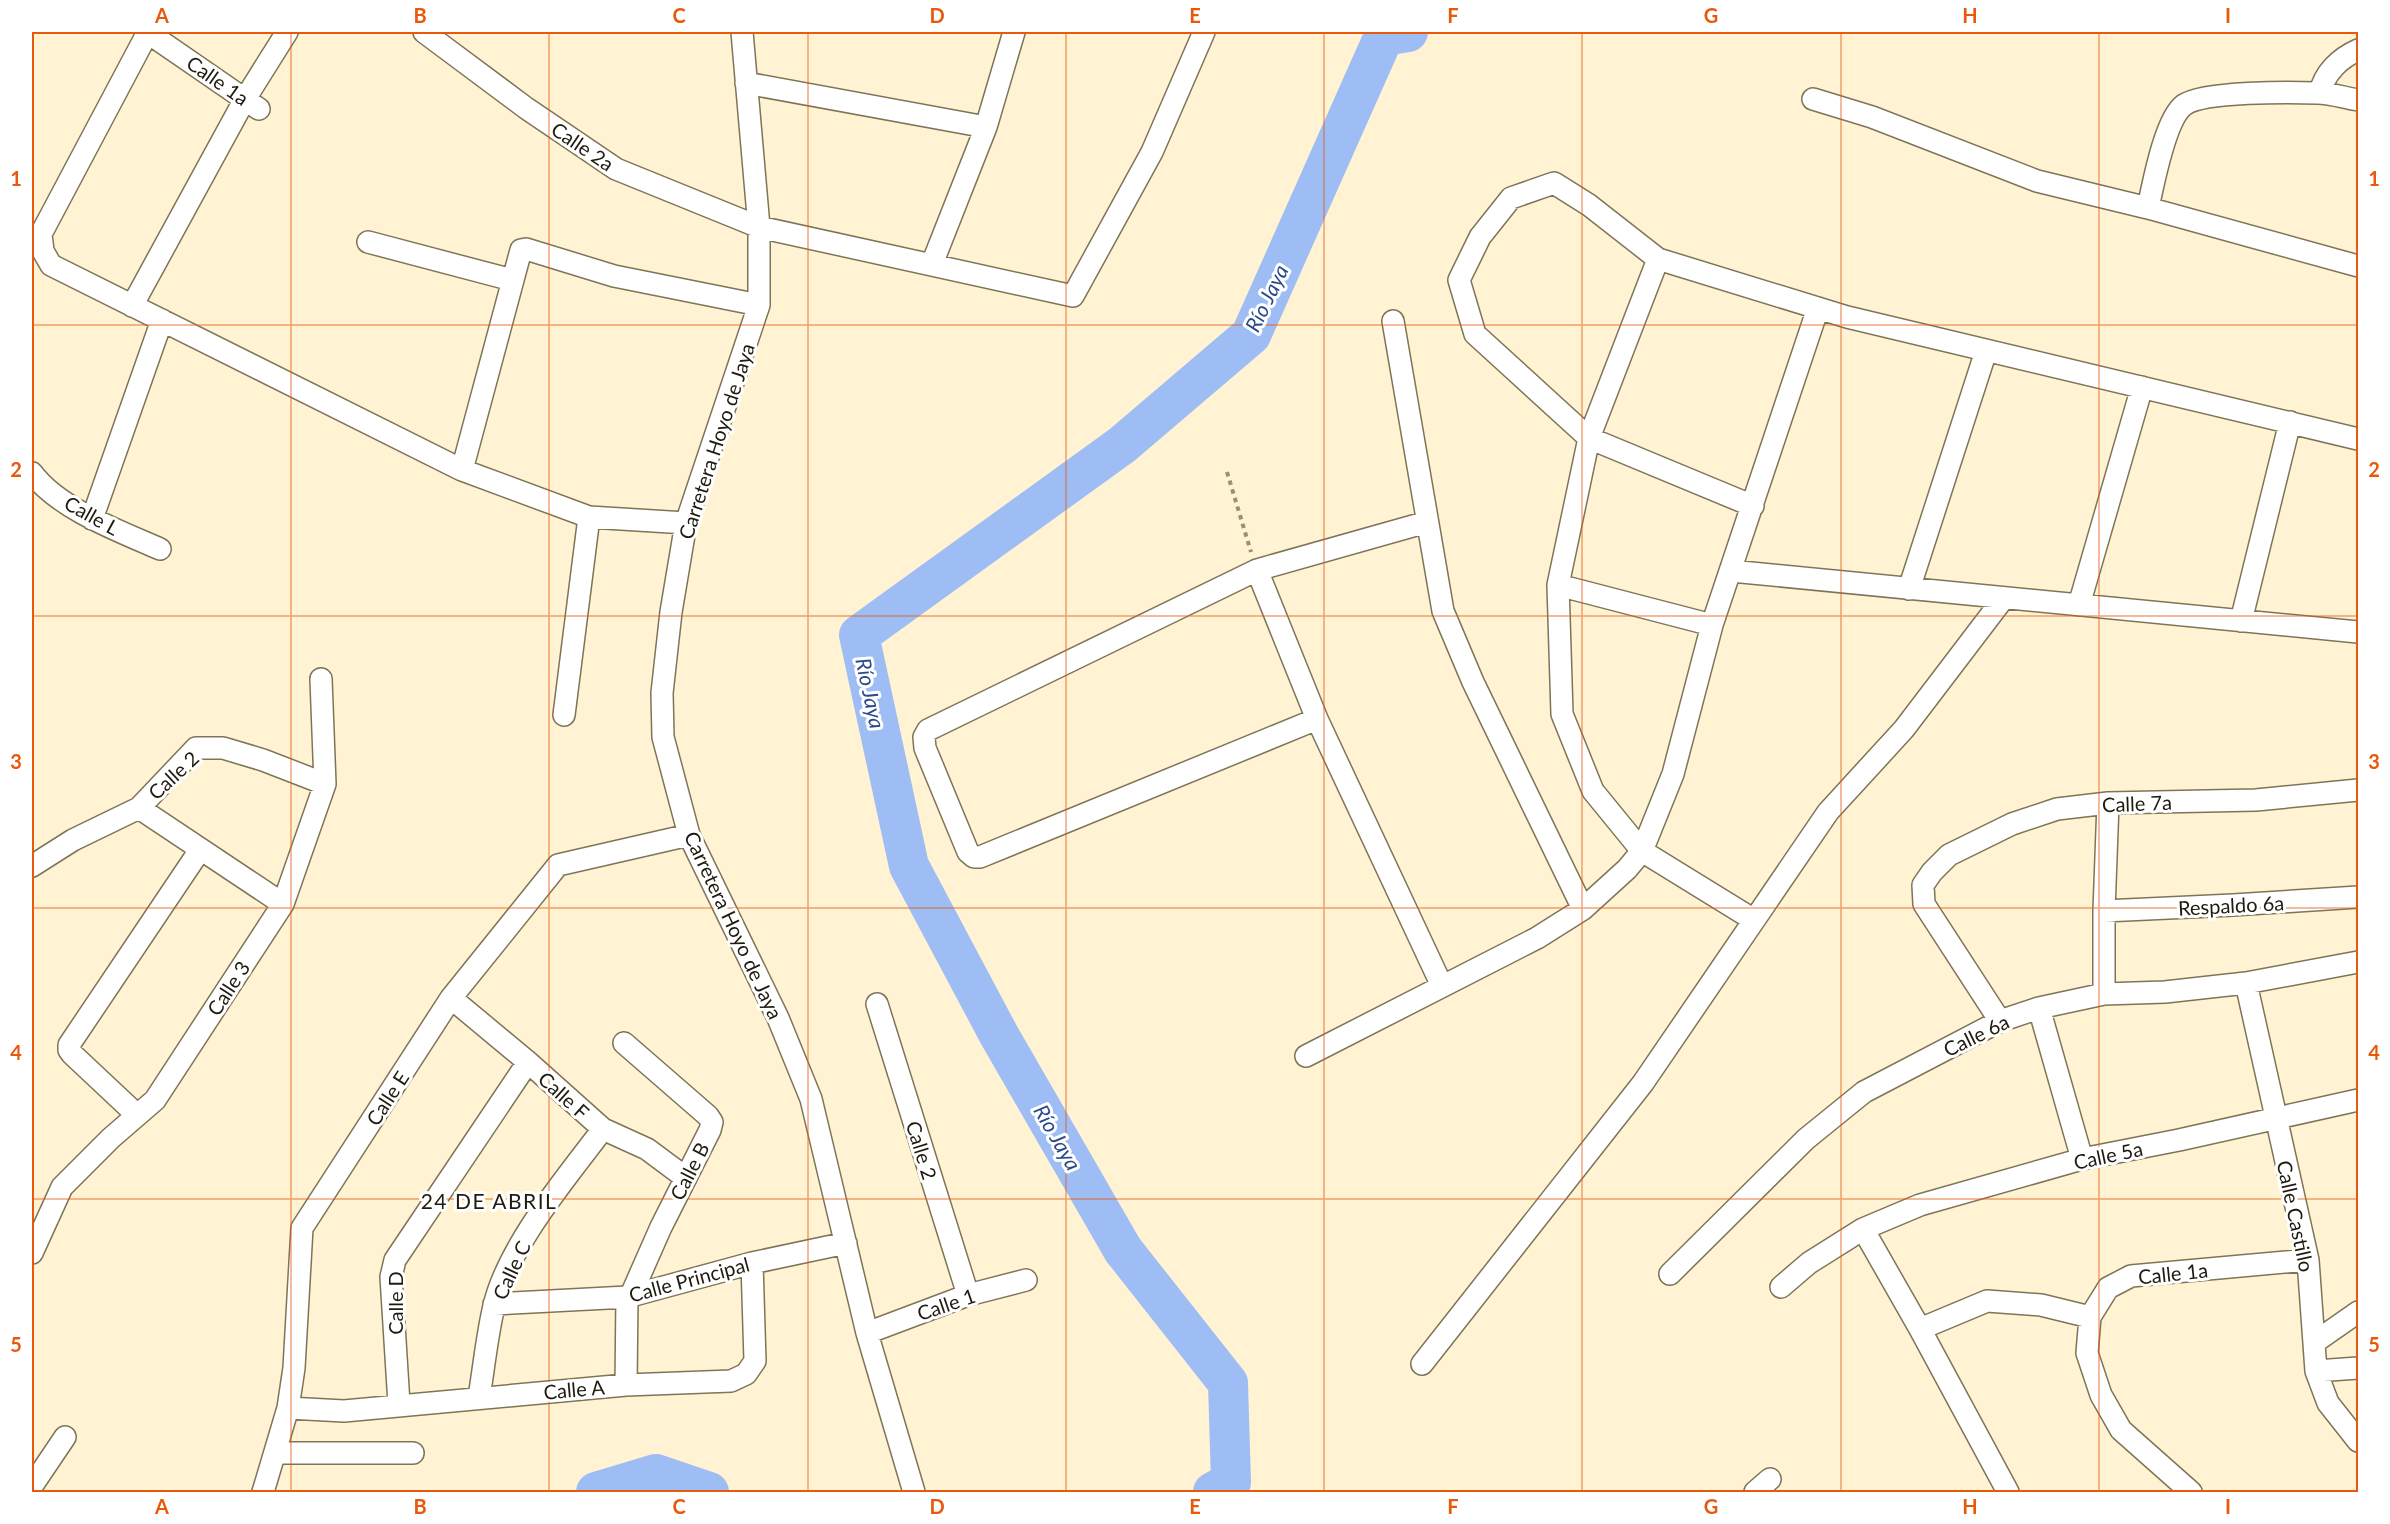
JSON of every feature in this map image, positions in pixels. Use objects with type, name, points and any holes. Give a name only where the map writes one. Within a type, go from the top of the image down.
[{"type":"street","points":[[148,32],[41,234],[43,251],[51,265],[462,470],[589,517],[686,523]]},
{"type":"street","name":"Calle 1a","points":[[148,32],[252,104]]},
{"type":"street","points":[[132,306],[252,104],[287,32]]},
{"type":"street","name":"Calle 2a","points":[[424,32],[526,108],[616,169],[759,227],[1073,296],[1152,152],[1204,32]]},
{"type":"street","points":[[932,264],[986,127],[1014,32]]},
{"type":"street","name":"Carretera Hoyo de Jaya","points":[[739,33],[746,83],[759,227],[759,305],[686,523],[671,612],[662,693],[663,737],[689,835],[778,1018],[812,1099],[867,1333],[914,1492]]},
{"type":"street","points":[[2320,93],[2322,80],[2332,68],[2358,50]]},
{"type":"street","points":[[746,83],[986,127]]},
{"type":"street","points":[[2148,208],[2160,152],[2176,116],[2184,105],[2201,98],[2232,95],[2320,93],[2358,100]]},
{"type":"street","points":[[1813,99],[1872,117],[2037,181],[2148,208],[2358,266]]},
{"type":"street","points":[[1753,506],[1589,438],[1474,334],[1459,280],[1480,237],[1511,198],[1554,183],[1589,205],[1658,259],[1818,308],[1986,351],[2358,439]]},
{"type":"street","points":[[368,242],[512,280]]},
{"type":"street","points":[[462,470],[519,253],[526,249],[614,276],[759,305]]},
{"type":"street","points":[[1658,259],[1589,438],[1558,585],[1562,714],[1593,791],[1642,851],[1754,920]]},
{"type":"street","points":[[1306,1056],[1537,938],[1583,909],[1627,869],[1642,851],[1673,774],[1712,625],[1818,308]]},
{"type":"street","points":[[92,519],[162,320]]},
{"type":"street","points":[[1394,321],[1443,611],[1473,682],[1583,909]]},
{"type":"street","points":[[1908,589],[1986,351]]},
{"type":"street","points":[[2079,605],[2142,387]]},
{"type":"street","points":[[2241,621],[2290,422]]},
{"type":"street","name":"Calle L","points":[[32,473],[40,485],[92,519],[160,549]]},
{"type":"street","points":[[564,715],[589,517]]},
{"type":"street","points":[[1317,719],[980,857],[974,857],[968,852],[929,758],[924,737],[928,730],[1257,570],[1427,522]]},
{"type":"street","points":[[1257,570],[1317,719],[1443,986]]},
{"type":"street","points":[[1731,571],[2003,600],[2079,605],[2358,632]]},
{"type":"street","points":[[1558,585],[1712,625]]},
{"type":"street","points":[[1422,1364],[1643,1083],[1828,812],[1904,729],[2003,600]]},
{"type":"street","name":"Calle 3","points":[[32,1253],[62,1187],[111,1137],[155,1100],[283,904],[325,784],[321,679]]},
{"type":"street","name":"Calle 2","points":[[32,866],[73,840],[139,808],[196,748],[223,748],[325,784]]},
{"type":"street","name":"Calle 7a","points":[[2000,1021],[1924,904],[1923,885],[1949,855],[2012,824],[2057,809],[2108,803],[2256,800],[2358,790]]},
{"type":"street","points":[[2104,994],[2108,803]]},
{"type":"street","points":[[139,808],[283,904]]},
{"type":"street","name":"Calle E","points":[[263,1492],[288,1408],[294,1368],[302,1228],[451,998],[558,865],[689,835]]},
{"type":"street","points":[[137,1115],[72,1054],[69,1045],[200,850]]},
{"type":"street","points":[[2358,877],[2358,898]]},
{"type":"street","name":"Respaldo 6a","points":[[2104,911],[2358,898]]},
{"type":"street","name":"Calle 6a","points":[[1670,1274],[1806,1139],[1864,1092],[2000,1021],[2039,1008],[2104,994],[2165,992],[2246,983],[2358,962]]},
{"type":"street","name":"Calle Castillo","points":[[2246,983],[2308,1260],[2316,1371],[2328,1403],[2358,1441]]},
{"type":"street","name":"Calle F","points":[[451,998],[603,1129],[647,1149],[686,1178]]},
{"type":"street","name":"Calle 2","points":[[877,1004],[968,1295]]},
{"type":"street","points":[[2039,1008],[2082,1159]]},
{"type":"street","name":"Calle B","points":[[624,1043],[712,1122],[629,1296],[626,1385]]},
{"type":"street","name":"Calle D","points":[[399,1404],[391,1277],[396,1260],[528,1062]]},
{"type":"street","name":"Calle 5a","points":[[1780,1287],[1809,1263],[1863,1229],[1920,1205],[2082,1159],[2358,1100]]},
{"type":"street","name":"Calle C","points":[[479,1397],[494,1304],[512,1260],[553,1195],[603,1129]]},
{"type":"street","points":[[1863,1229],[2008,1492]]},
{"type":"street","name":"Calle Principal","points":[[494,1304],[629,1296],[752,1263],[846,1243]]},
{"type":"street","name":"Calle 1a","points":[[2191,1492],[2121,1430],[2101,1395],[2087,1353],[2090,1317],[2108,1288],[2131,1276],[2308,1260]]},
{"type":"street","name":"Calle A","points":[[288,1408],[344,1411],[399,1404],[626,1385],[731,1382],[746,1374],[755,1361],[752,1263]]},
{"type":"street","name":"Calle 1","points":[[867,1333],[968,1295],[1026,1280]]},
{"type":"street","points":[[1920,1329],[1987,1301],[2041,1305],[2090,1317]]},
{"type":"street","points":[[2315,1342],[2358,1312]]},
{"type":"street","points":[[2316,1371],[2358,1368]]},
{"type":"street","points":[[32,1486],[65,1437]]},
{"type":"street","points":[[276,1454],[413,1453]]},
{"type":"path","points":[[1227,472],[1257,570]]},
{"type":"waterway","name":"Río Jaya","points":[[1213,1492],[1231,1482],[1228,1383],[1123,1250],[999,1035],[909,866],[859,635],[1122,445],[1251,335],[1384,36],[1408,32]]},
{"type":"waterway","name":"Río Jaya","points":[[596,1492],[656,1474],[709,1492]]},
{"type":"district","name":"24 DE ABRIL","points":[[489,1200]]}]
